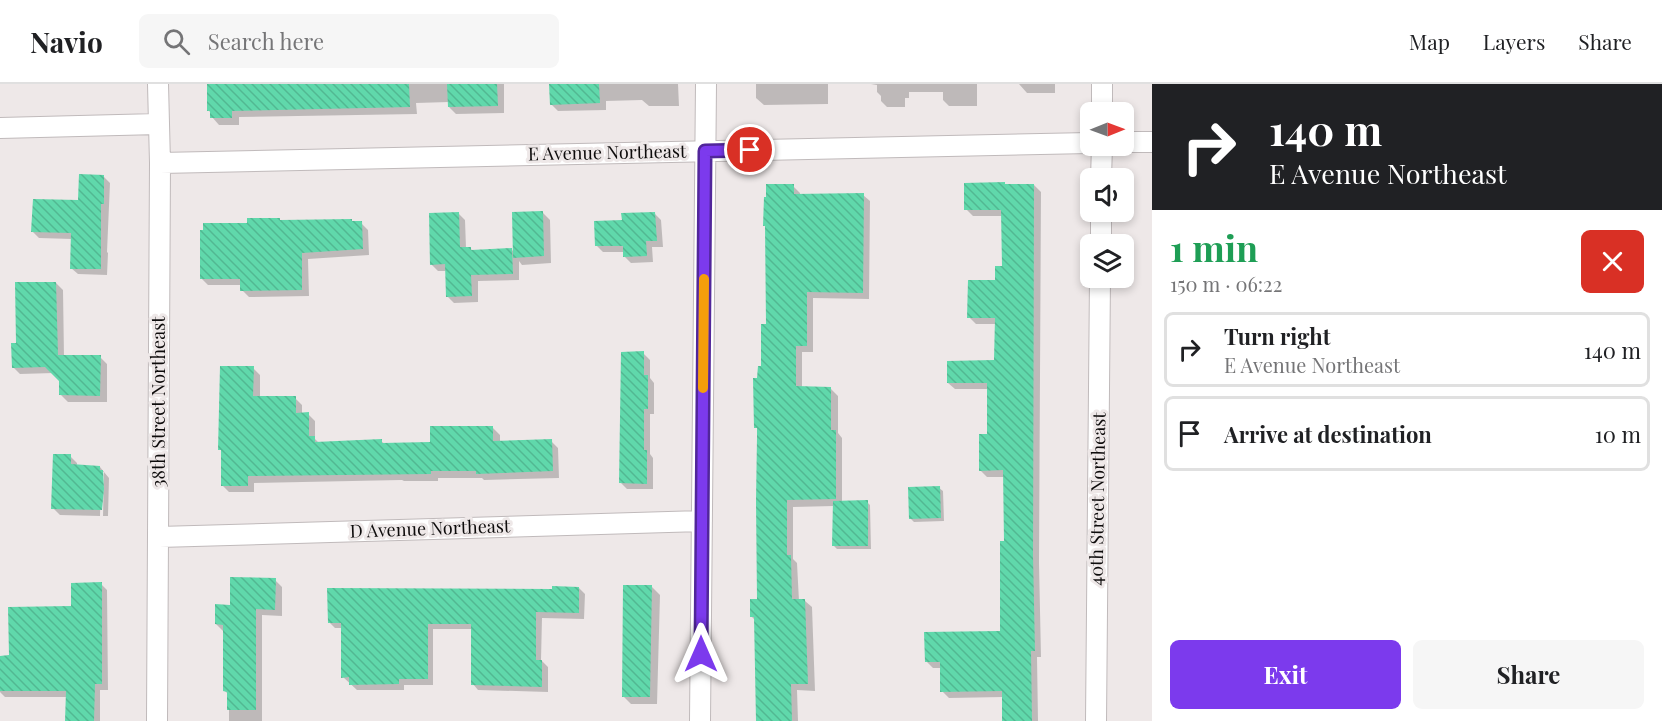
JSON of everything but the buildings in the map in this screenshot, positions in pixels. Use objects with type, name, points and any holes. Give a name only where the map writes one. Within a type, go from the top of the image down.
[{"type":"street","name":"38th Street Northeast","points":[[157,721],[160,163],[158,84]]},
{"type":"street","points":[[700,721],[705,84]]},
{"type":"street","points":[[1102,84],[1102,102]]},
{"type":"street","points":[[0,128],[158,124]]},
{"type":"street","points":[[1134,142],[1152,142]]},
{"type":"street","name":"E Avenue Northeast","points":[[160,163],[1080,143]]},
{"type":"street","name":"40th Street Northeast","points":[[1096,721],[1100,288]]},
{"type":"street","name":"D Avenue Northeast","points":[[159,537],[702,521]]},
{"type":"slow traffic","points":[[703,388],[704,279]]},
{"type":"route","points":[[701,654],[705,151],[750,150]]}]
